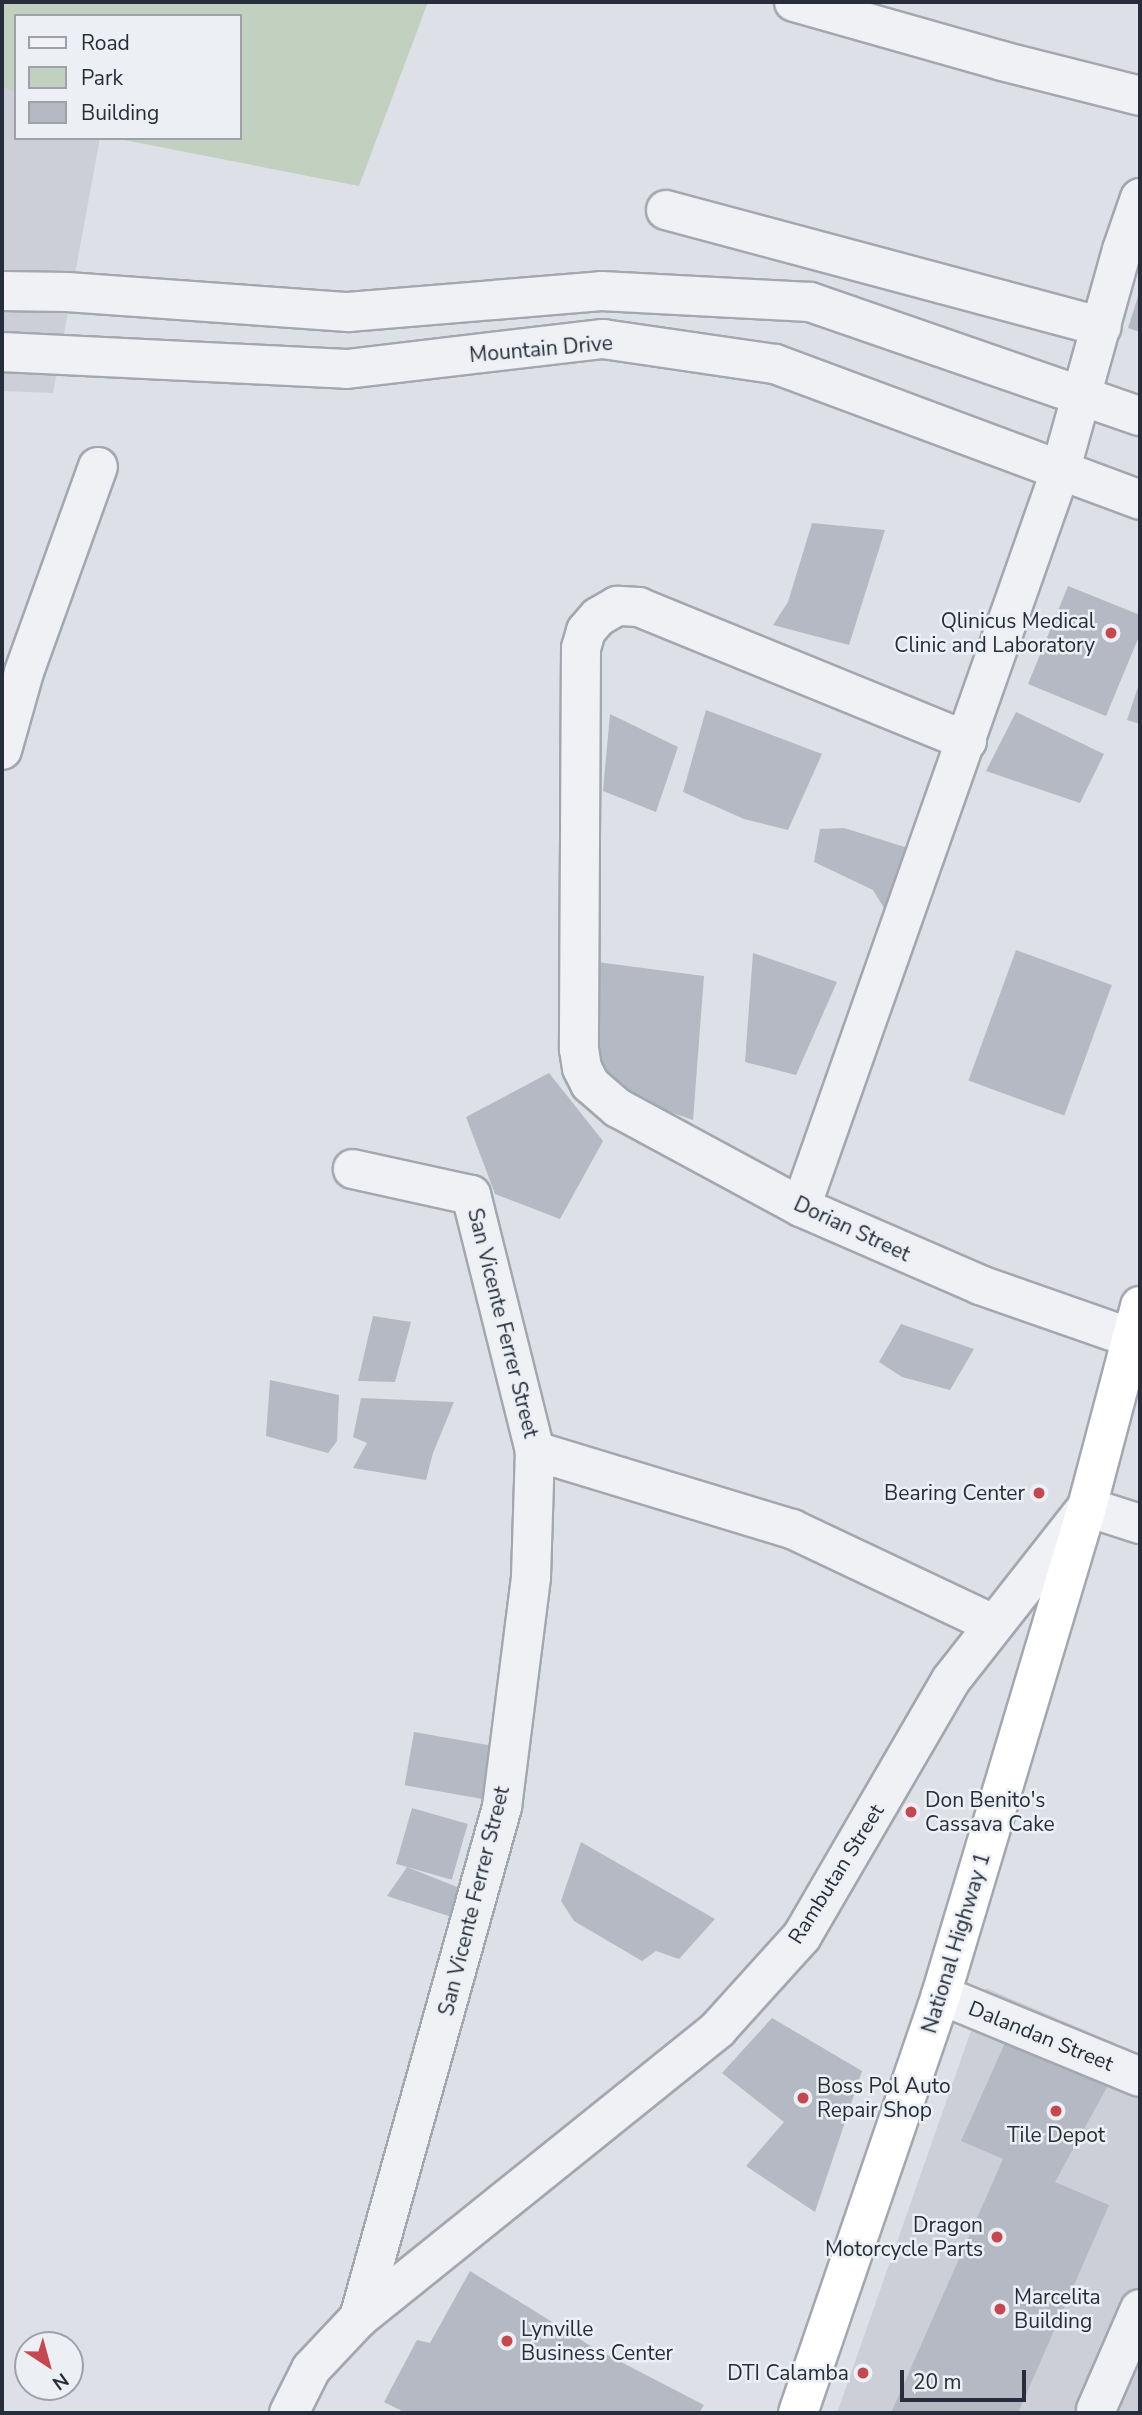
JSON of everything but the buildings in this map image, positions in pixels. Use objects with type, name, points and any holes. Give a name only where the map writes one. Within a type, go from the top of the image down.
[{"type":"highway","name":"National Highway 1","points":[[797,2413],[941,1996],[1087,1507],[1136,1322]]},
{"type":"street","points":[[794,2],[1002,61],[1140,96]]},
{"type":"street","points":[[801,1207],[1060,472],[1122,250],[1140,198]]},
{"type":"street","points":[[666,210],[1102,327]]},
{"type":"street","points":[[2,291],[67,292],[348,312],[601,291],[810,302],[1140,416]]},
{"type":"street","name":"Mountain Drive","points":[[2,352],[347,369],[603,339],[775,364],[1140,500]]},
{"type":"street","points":[[2,750],[23,672],[98,467]]},
{"type":"street","name":"Dorian Street","points":[[967,741],[639,607],[617,606],[598,617],[586,631],[580,648],[579,1049],[582,1068],[590,1084],[618,1108],[801,1207],[980,1284],[1136,1322]]},
{"type":"street","name":"San Vicente Ferrer Street","points":[[289,2413],[312,2369],[359,2318],[502,1807],[531,1577],[534,1451],[471,1195],[353,1169]]},
{"type":"street","points":[[534,1451],[792,1529],[993,1624]]},
{"type":"street","points":[[1087,1507],[1140,1524]]},
{"type":"street","name":"Rambutan Street","points":[[359,2318],[470,2232],[727,2019],[802,1936],[951,1680],[1087,1507]]},
{"type":"street","name":"Dalandan Street","points":[[941,1996],[1140,2077]]},
{"type":"street","points":[[1096,2410],[1140,2309]]},
{"type":"shaded area","points":[[2,86],[14,92],[14,140],[100,140],[53,393],[2,391]]},
{"type":"shaded area","points":[[986,1988],[1140,2054],[1140,2413],[837,2413]]},
{"type":"green space","points":[[2,2],[428,2],[359,186],[124,140],[242,140],[242,14],[14,14],[14,92],[2,86]]},
{"type":"place","name":"Qlinicus Medical Clinic and Laboratory","points":[[1111,633]]},
{"type":"place","name":"Bearing Center","points":[[1039,1493]]},
{"type":"place","name":"Don Benito's Cassava Cake","points":[[911,1812]]},
{"type":"place","name":"Boss Pol Auto Repair Shop","points":[[803,2098]]},
{"type":"place","name":"Tile Depot","points":[[1056,2111]]},
{"type":"place","name":"Dragon Motorcycle Parts","points":[[997,2237]]},
{"type":"place","name":"Marcelita Building","points":[[1000,2309]]},
{"type":"place","name":"Lynville Business Center","points":[[507,2341]]},
{"type":"place","name":"DTI Calamba","points":[[863,2373]]}]
